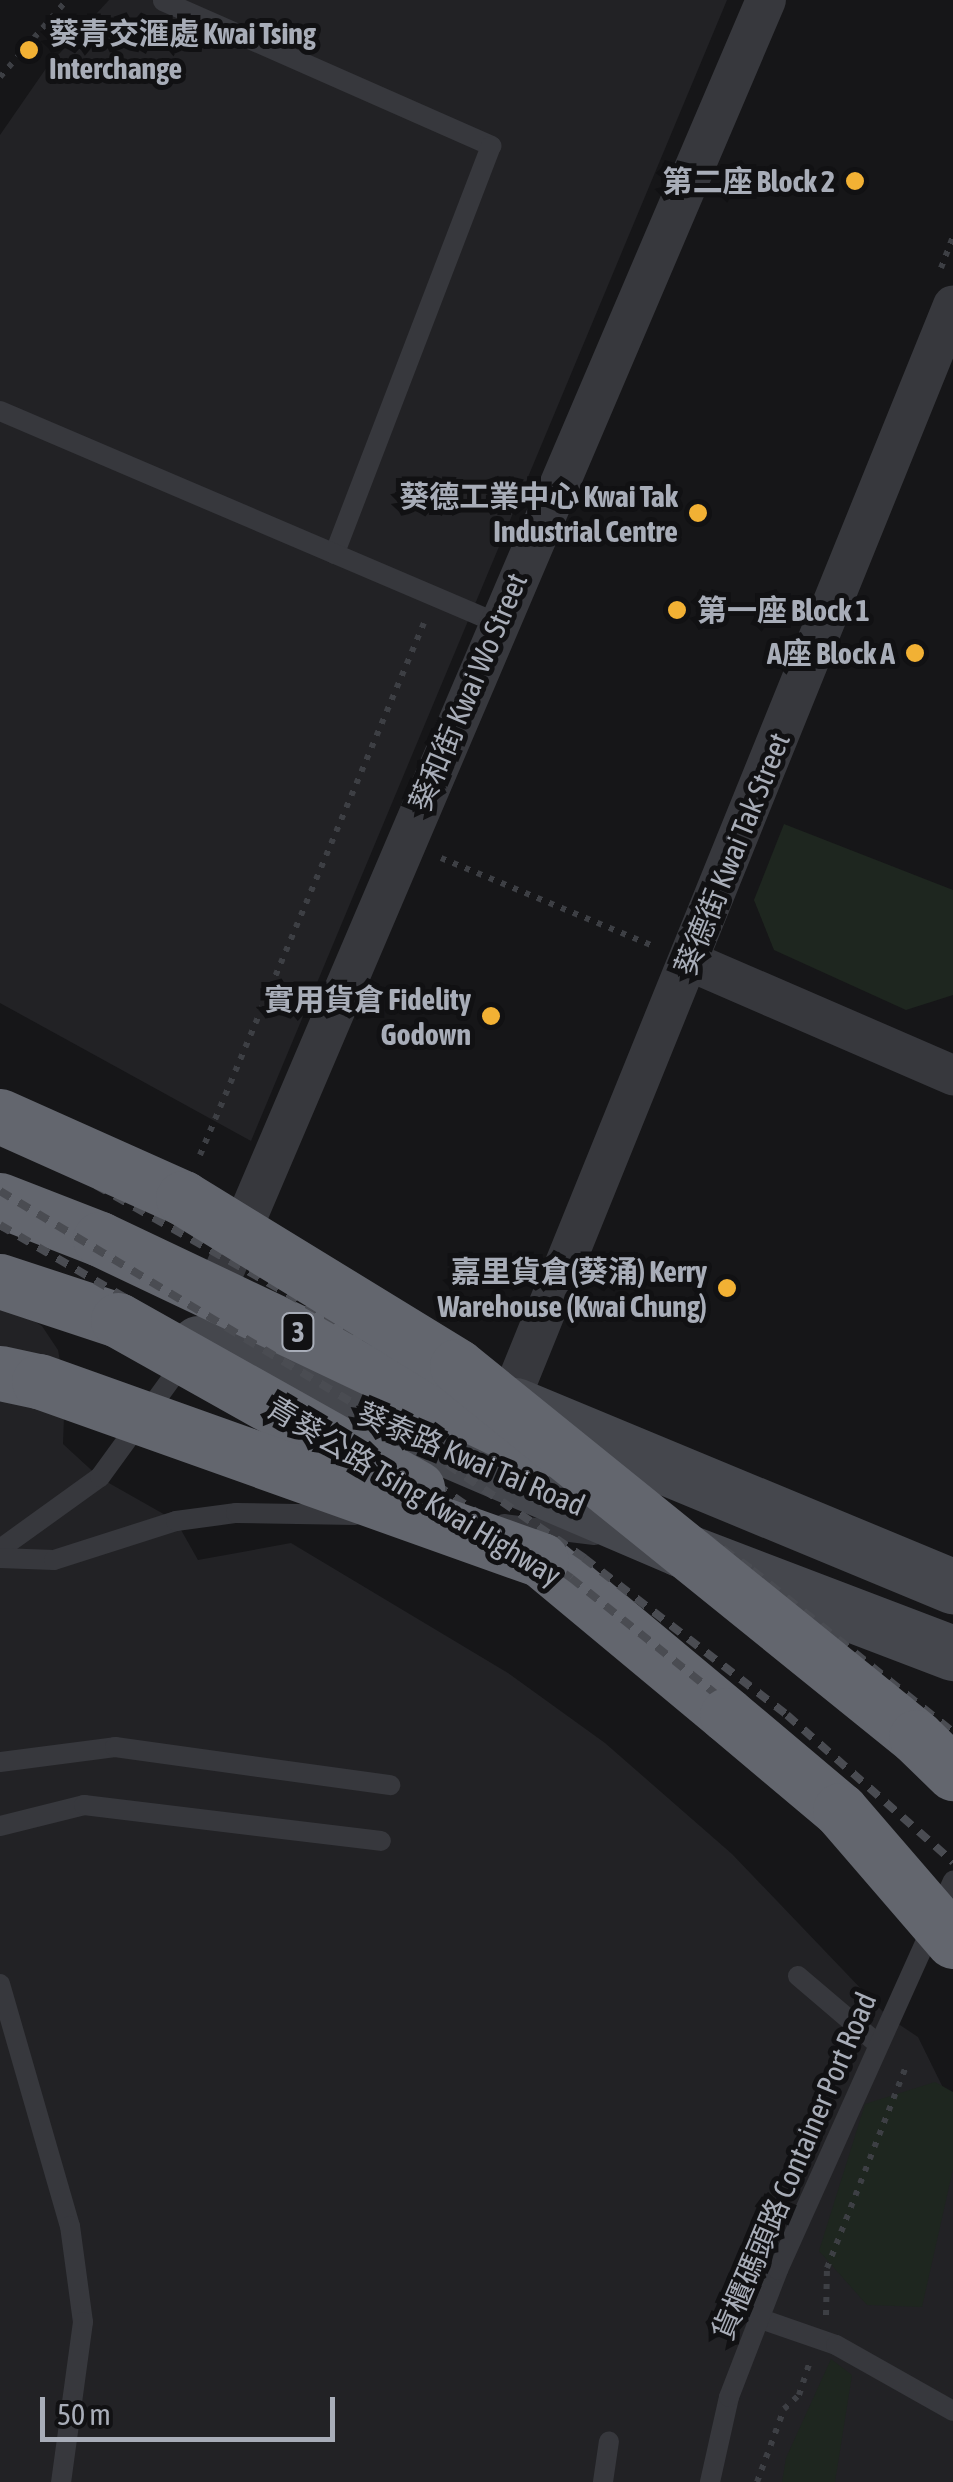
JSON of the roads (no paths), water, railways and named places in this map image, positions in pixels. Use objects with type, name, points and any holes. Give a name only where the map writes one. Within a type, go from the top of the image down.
[{"type":"highway","points":[[0,1116],[183,1198],[457,1366],[592,1473]]},
{"type":"highway","name":"3","points":[[0,1200],[116,1246],[592,1473],[953,1774]]},
{"type":"highway","name":"青葵公路 Tsing Kwai Highway","points":[[0,1280],[118,1320],[541,1560],[840,1810],[953,1941]]},
{"type":"highway","points":[[0,1373],[86,1394],[541,1560]]},
{"type":"main road","points":[[0,1191],[222,1276],[510,1402],[953,1586]]},
{"type":"main road","name":"葵泰路 Kwai Tai Road","points":[[0,1265],[197,1342],[680,1549],[953,1653]]},
{"type":"street","name":"葵和街 Kwai Wo Street","points":[[222,1276],[766,0]]},
{"type":"street","name":"葵德街 Kwai Tak Street","points":[[510,1402],[668,954],[946,290]]},
{"type":"street","points":[[668,954],[953,1076]]},
{"type":"lane","points":[[163,0],[491,146],[334,554]]},
{"type":"lane","points":[[0,411],[497,624]]},
{"type":"lane","points":[[0,1549],[100,1478],[197,1342]]},
{"type":"lane","name":"葵泰路 Kwai Tai Road","points":[[0,1558],[54,1560],[176,1521],[236,1514],[452,1519],[680,1549]]},
{"type":"lane","points":[[0,1762],[115,1746],[390,1785]]},
{"type":"lane","points":[[0,1826],[84,1805],[381,1840]]},
{"type":"lane","name":"貨櫃碼頭路 Container Port Road","points":[[710,2482],[729,2397],[878,2044],[953,1880]]},
{"type":"lane","points":[[798,1976],[878,2044]]},
{"type":"lane","points":[[0,1984],[70,2226],[83,2322],[61,2482]]},
{"type":"lane","points":[[761,2319],[818,2340],[953,2411]]},
{"type":"lane","points":[[603,2482],[609,2441]]},
{"type":"railway","points":[[0,1100],[508,1395],[752,1570],[953,1732]]},
{"type":"railway","points":[[0,1131],[499,1413],[953,1756]]},
{"type":"railway","points":[[0,1191],[393,1427],[584,1558],[787,1715],[953,1862]]},
{"type":"railway","points":[[0,1225],[382,1447],[571,1578],[772,1739],[953,1912]]},
{"type":"place","name":"葵青交滙處 Kwai Tsing Interchange","points":[[29,50]]},
{"type":"place","name":"第二座 Block 2","points":[[855,181]]},
{"type":"place","name":"葵德工業中心 Kwai Tak Industrial Centre","points":[[698,513]]},
{"type":"place","name":"第一座 Block 1","points":[[677,610]]},
{"type":"place","name":"A座 Block A","points":[[915,653]]},
{"type":"place","name":"實用貨倉 Fidelity Godown","points":[[491,1016]]},
{"type":"place","name":"嘉里貨倉(葵涌) Kerry Warehouse (Kwai Chung)","points":[[727,1288]]}]
